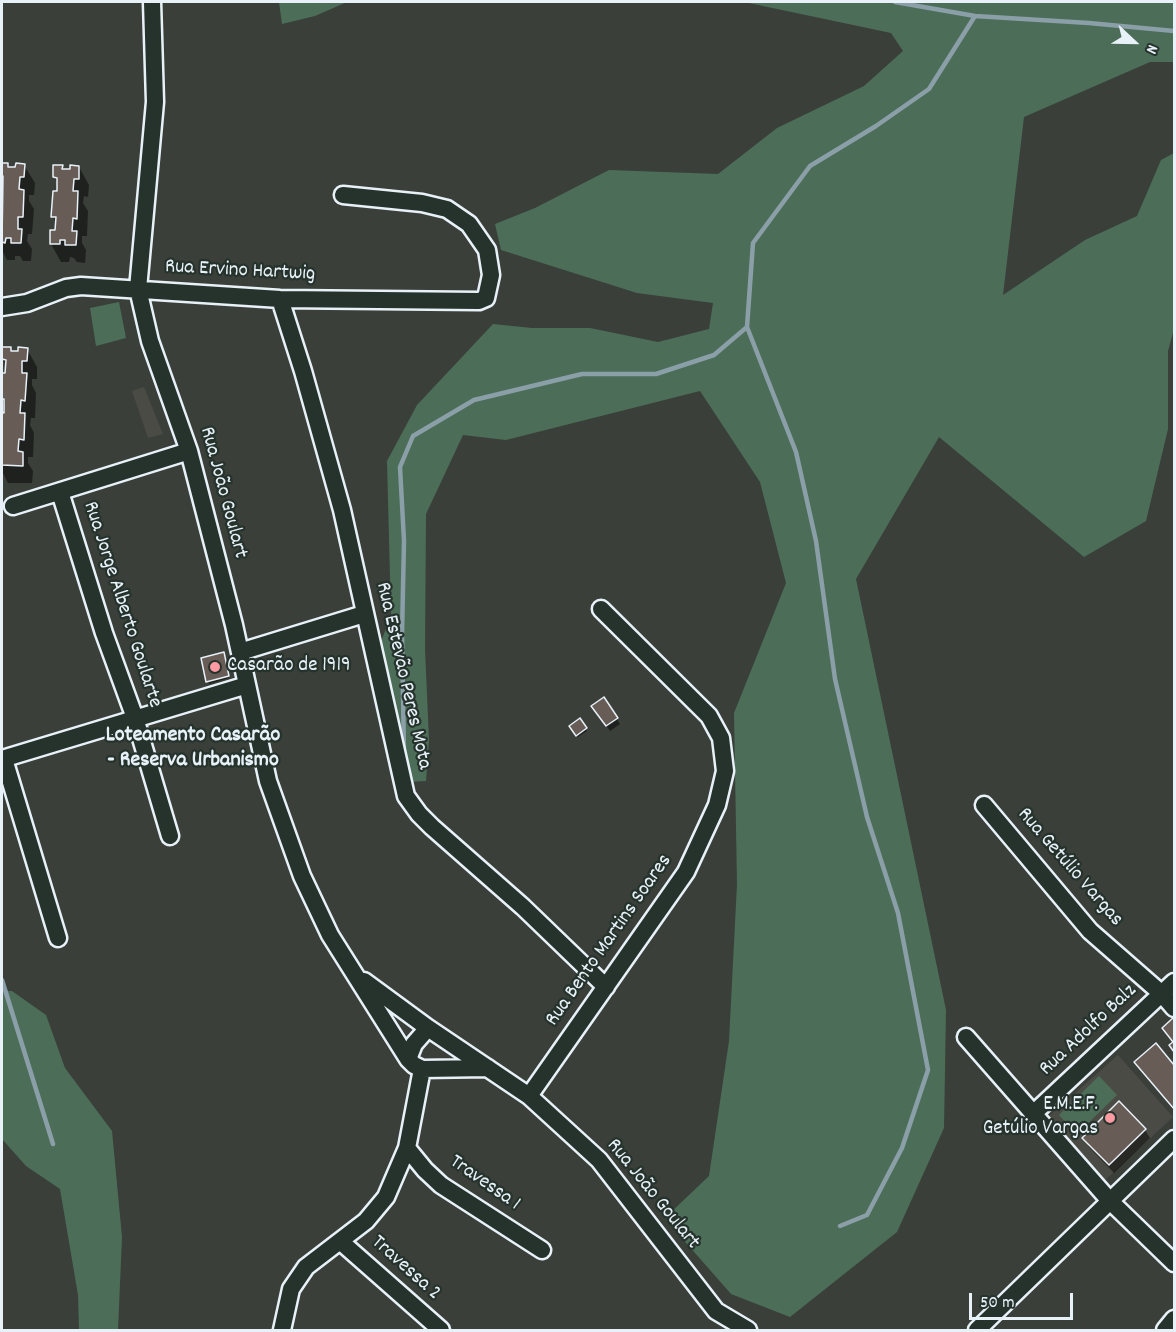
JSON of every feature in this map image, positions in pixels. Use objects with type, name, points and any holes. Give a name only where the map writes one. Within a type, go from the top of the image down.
[{"type":"street","name":"Rua João Goulart","points":[[152,2],[155,102],[138,289],[150,341],[189,451],[240,652],[267,781],[302,876],[330,935],[408,1059],[429,1069]]},
{"type":"street","name":"Rua Ervino Hartwig","points":[[2,307],[27,303],[66,288],[81,286],[280,299],[479,301],[486,298],[491,275],[487,250],[469,224],[447,209],[422,203],[343,195]]},
{"type":"street","name":"Rua Estevão Peres Mota","points":[[280,299],[342,510],[406,796],[432,827],[530,914],[606,987]]},
{"type":"street","points":[[13,506],[189,451]]},
{"type":"street","name":"Rua Jorge Alberto Goularte","points":[[60,492],[104,633],[135,718],[170,836]]},
{"type":"street","name":"Rua Bento Martins Soares","points":[[529,1095],[686,872],[717,805],[725,771],[721,738],[710,716],[601,609]]},
{"type":"street","points":[[240,652],[364,615]]},
{"type":"street","points":[[58,938],[3,759],[247,685]]},
{"type":"street","name":"Rua Getúlio Vargas","points":[[984,805],[1090,931],[1162,994],[1174,1008]]},
{"type":"street","name":"Rua João Goulart","points":[[358,977],[428,1028],[529,1095],[599,1160],[716,1311],[748,1330]]},
{"type":"street","name":"Rua Adolfo Balz","points":[[1034,1113],[1174,982]]},
{"type":"street","points":[[408,1059],[414,1044],[428,1028]]},
{"type":"street","points":[[966,1037],[1110,1201],[1174,1263]]},
{"type":"street","points":[[282,1330],[282,1321],[291,1289],[306,1268],[366,1221],[386,1197],[407,1148],[429,1069],[444,1039]]},
{"type":"street","points":[[429,1069],[488,1068]]},
{"type":"street","points":[[977,1330],[1174,1139]]},
{"type":"street","name":"Travessa 1","points":[[407,1148],[441,1185],[542,1250]]},
{"type":"street","name":"Travessa 2","points":[[340,1241],[441,1330]]},
{"type":"street","points":[[1165,1330],[1174,1319]]},
{"type":"shaded area","points":[[144,387],[163,434],[148,438],[132,391]]},
{"type":"shaded area","name":"E.M.E.F. Getúlio Vargas","points":[[1118,1055],[1173,1117],[1105,1180],[1047,1118]]},
{"type":"green space","points":[[279,2],[347,2],[315,16],[282,24]]},
{"type":"green space","points":[[744,2],[1174,2],[1174,62],[1150,62],[1024,117],[1003,295],[1085,240],[1137,216],[1161,160],[1174,153],[1174,329],[1168,351],[1168,429],[1146,521],[1084,557],[939,437],[856,579],[946,1010],[944,1128],[897,1232],[790,1317],[731,1294],[681,1237],[668,1215],[709,1176],[729,1041],[737,884],[734,713],[786,583],[760,482],[700,391],[506,440],[463,435],[426,514],[425,649],[429,740],[426,781],[408,782],[378,650],[391,615],[387,461],[417,405],[493,324],[532,328],[590,328],[658,342],[709,329],[713,303],[637,293],[501,250],[495,224],[535,208],[609,170],[718,174],[777,128],[864,86],[903,51],[891,33]]},
{"type":"green space","points":[[119,302],[126,338],[96,346],[90,308]]},
{"type":"green space","points":[[2,991],[12,991],[46,1015],[65,1068],[112,1131],[122,1237],[118,1330],[79,1330],[78,1295],[60,1189],[26,1166],[2,1139]]},
{"type":"green space","points":[[1099,1076],[1117,1095],[1077,1134],[1059,1115]]},
{"type":"building","points":[[2,163],[8,163],[8,167],[15,167],[16,163],[25,164],[24,177],[20,177],[19,189],[24,190],[23,217],[18,217],[18,229],[22,229],[21,243],[11,243],[11,238],[6,238],[5,243],[2,242]]},
{"type":"building","points":[[53,165],[63,165],[62,169],[70,169],[70,165],[79,166],[79,179],[74,179],[73,191],[78,191],[77,219],[73,218],[72,231],[77,231],[76,245],[65,245],[65,240],[60,240],[60,244],[50,244],[50,230],[55,230],[56,217],[51,217],[53,191],[57,191],[57,178],[53,177]]},
{"type":"building","points":[[2,347],[11,347],[11,351],[18,351],[18,347],[28,348],[27,361],[22,361],[22,373],[27,373],[25,401],[21,400],[20,413],[25,413],[24,440],[19,439],[18,451],[23,452],[23,466],[2,465],[4,399],[2,399],[2,373],[5,373],[6,360],[2,359]]},
{"type":"building","name":"Casarão de 1919","points":[[224,652],[229,676],[206,682],[201,658]]},
{"type":"building","points":[[604,697],[618,718],[606,726],[591,706]]},
{"type":"building","points":[[580,718],[587,728],[576,736],[569,726]]},
{"type":"building","points":[[1174,1017],[1174,1052],[1169,1045],[1173,1042],[1162,1028]]},
{"type":"building","points":[[1156,1043],[1174,1065],[1174,1109],[1134,1062]]},
{"type":"building","points":[[1119,1101],[1146,1129],[1109,1165],[1082,1138]]},
{"type":"waterway","points":[[895,2],[975,16]]},
{"type":"waterway","points":[[404,755],[402,635],[404,541],[400,467],[413,436],[474,400],[582,374],[656,374],[714,355],[747,327],[753,243],[810,166],[876,126],[929,89],[975,16],[1174,31]]},
{"type":"waterway","points":[[747,327],[796,452],[816,541],[835,679],[867,817],[898,913],[928,1070],[902,1148],[867,1215],[840,1226]]},
{"type":"waterway","points":[[2,980],[53,1144]]},
{"type":"place","name":"Casarão de 1919","points":[[215,667]]},
{"type":"place","name":"E.M.E.F. Getúlio Vargas","points":[[1110,1118]]},
{"type":"district","name":"Loteamento Casarão - Reserva Urbanismo","points":[[193,750]]}]
